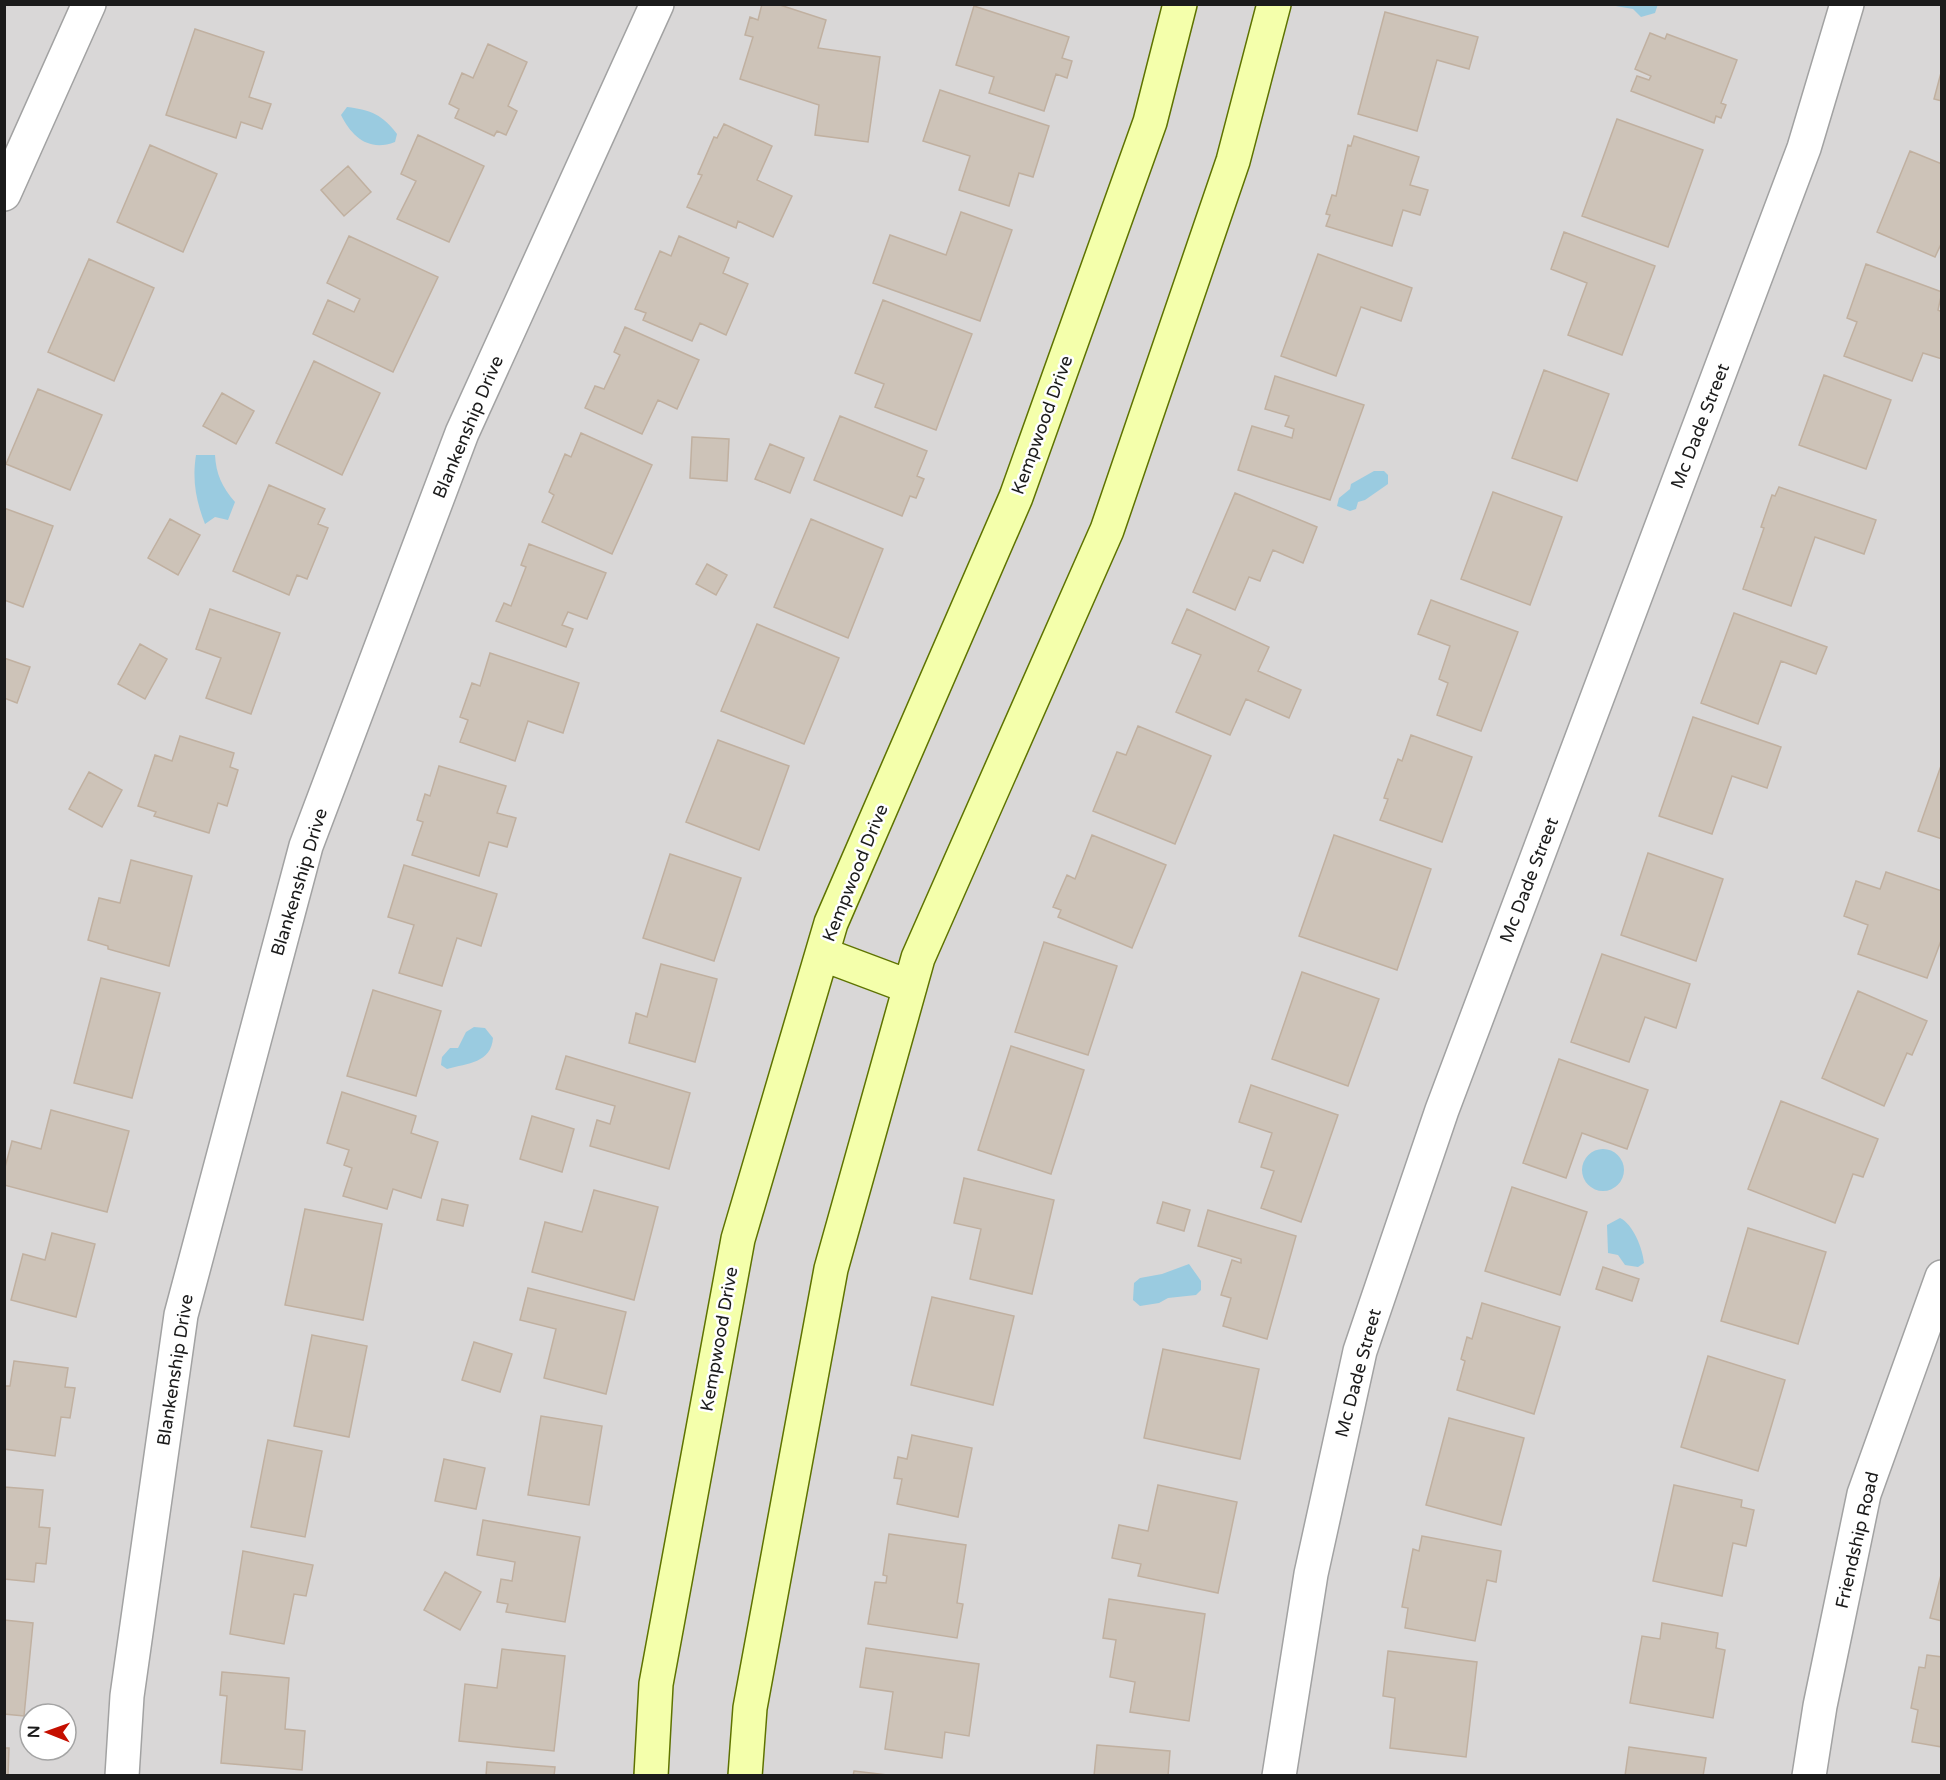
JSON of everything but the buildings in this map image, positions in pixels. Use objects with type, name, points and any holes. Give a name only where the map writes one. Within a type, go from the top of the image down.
[{"type":"main road","name":"Kempwood Drive","points":[[651,1776],[656,1684],[738,1239],[831,923],[1016,497],[1150,122],[1180,4]]},
{"type":"main road","points":[[745,1776],[750,1708],[831,1269],[918,958],[1107,530],[1233,161],[1274,4]]},
{"type":"main road","points":[[822,954],[910,987]]},
{"type":"street","points":[[4,194],[89,4]]},
{"type":"street","name":"Blankenship Drive","points":[[122,1776],[127,1696],[181,1316],[306,846],[462,433],[657,4]]},
{"type":"street","name":"Mc Dade Street","points":[[1279,1776],[1311,1574],[1360,1351],[1442,1110],[1804,148],[1846,4]]},
{"type":"street","name":"Friendship Road","points":[[1809,1776],[1820,1706],[1864,1494],[1941,1277]]},
{"type":"shaded area","points":[[5,5],[1941,5],[1941,1775],[5,1776]]},
{"type":"water","points":[[1658,4],[1655,13],[1641,17],[1633,9],[1610,5]]},
{"type":"water","points":[[347,107],[370,112],[387,122],[397,134],[395,142],[386,145],[369,144],[356,136],[341,115]]},
{"type":"water","points":[[196,455],[215,455],[220,480],[235,502],[228,520],[215,517],[205,524],[196,490],[194,473]]},
{"type":"water","points":[[1374,471],[1384,471],[1388,475],[1388,484],[1365,500],[1358,502],[1356,509],[1350,511],[1337,506],[1339,498],[1350,489],[1351,484]]},
{"type":"water","points":[[474,1027],[485,1028],[493,1038],[488,1053],[477,1061],[463,1065],[447,1069],[441,1065],[442,1057],[450,1048],[458,1048],[466,1032]]},
{"type":"water","points":[[1603,1149],[1611,1150],[1618,1155],[1623,1162],[1623,1178],[1618,1185],[1611,1190],[1603,1191],[1595,1190],[1588,1185],[1583,1178],[1582,1170],[1583,1162],[1588,1155],[1595,1150]]},
{"type":"water","points":[[1620,1218],[1633,1231],[1642,1251],[1644,1263],[1638,1267],[1625,1265],[1618,1255],[1608,1253],[1607,1225]]},
{"type":"water","points":[[1189,1264],[1201,1281],[1201,1290],[1196,1295],[1168,1298],[1159,1303],[1140,1306],[1133,1300],[1134,1283],[1140,1278],[1162,1274]]}]
